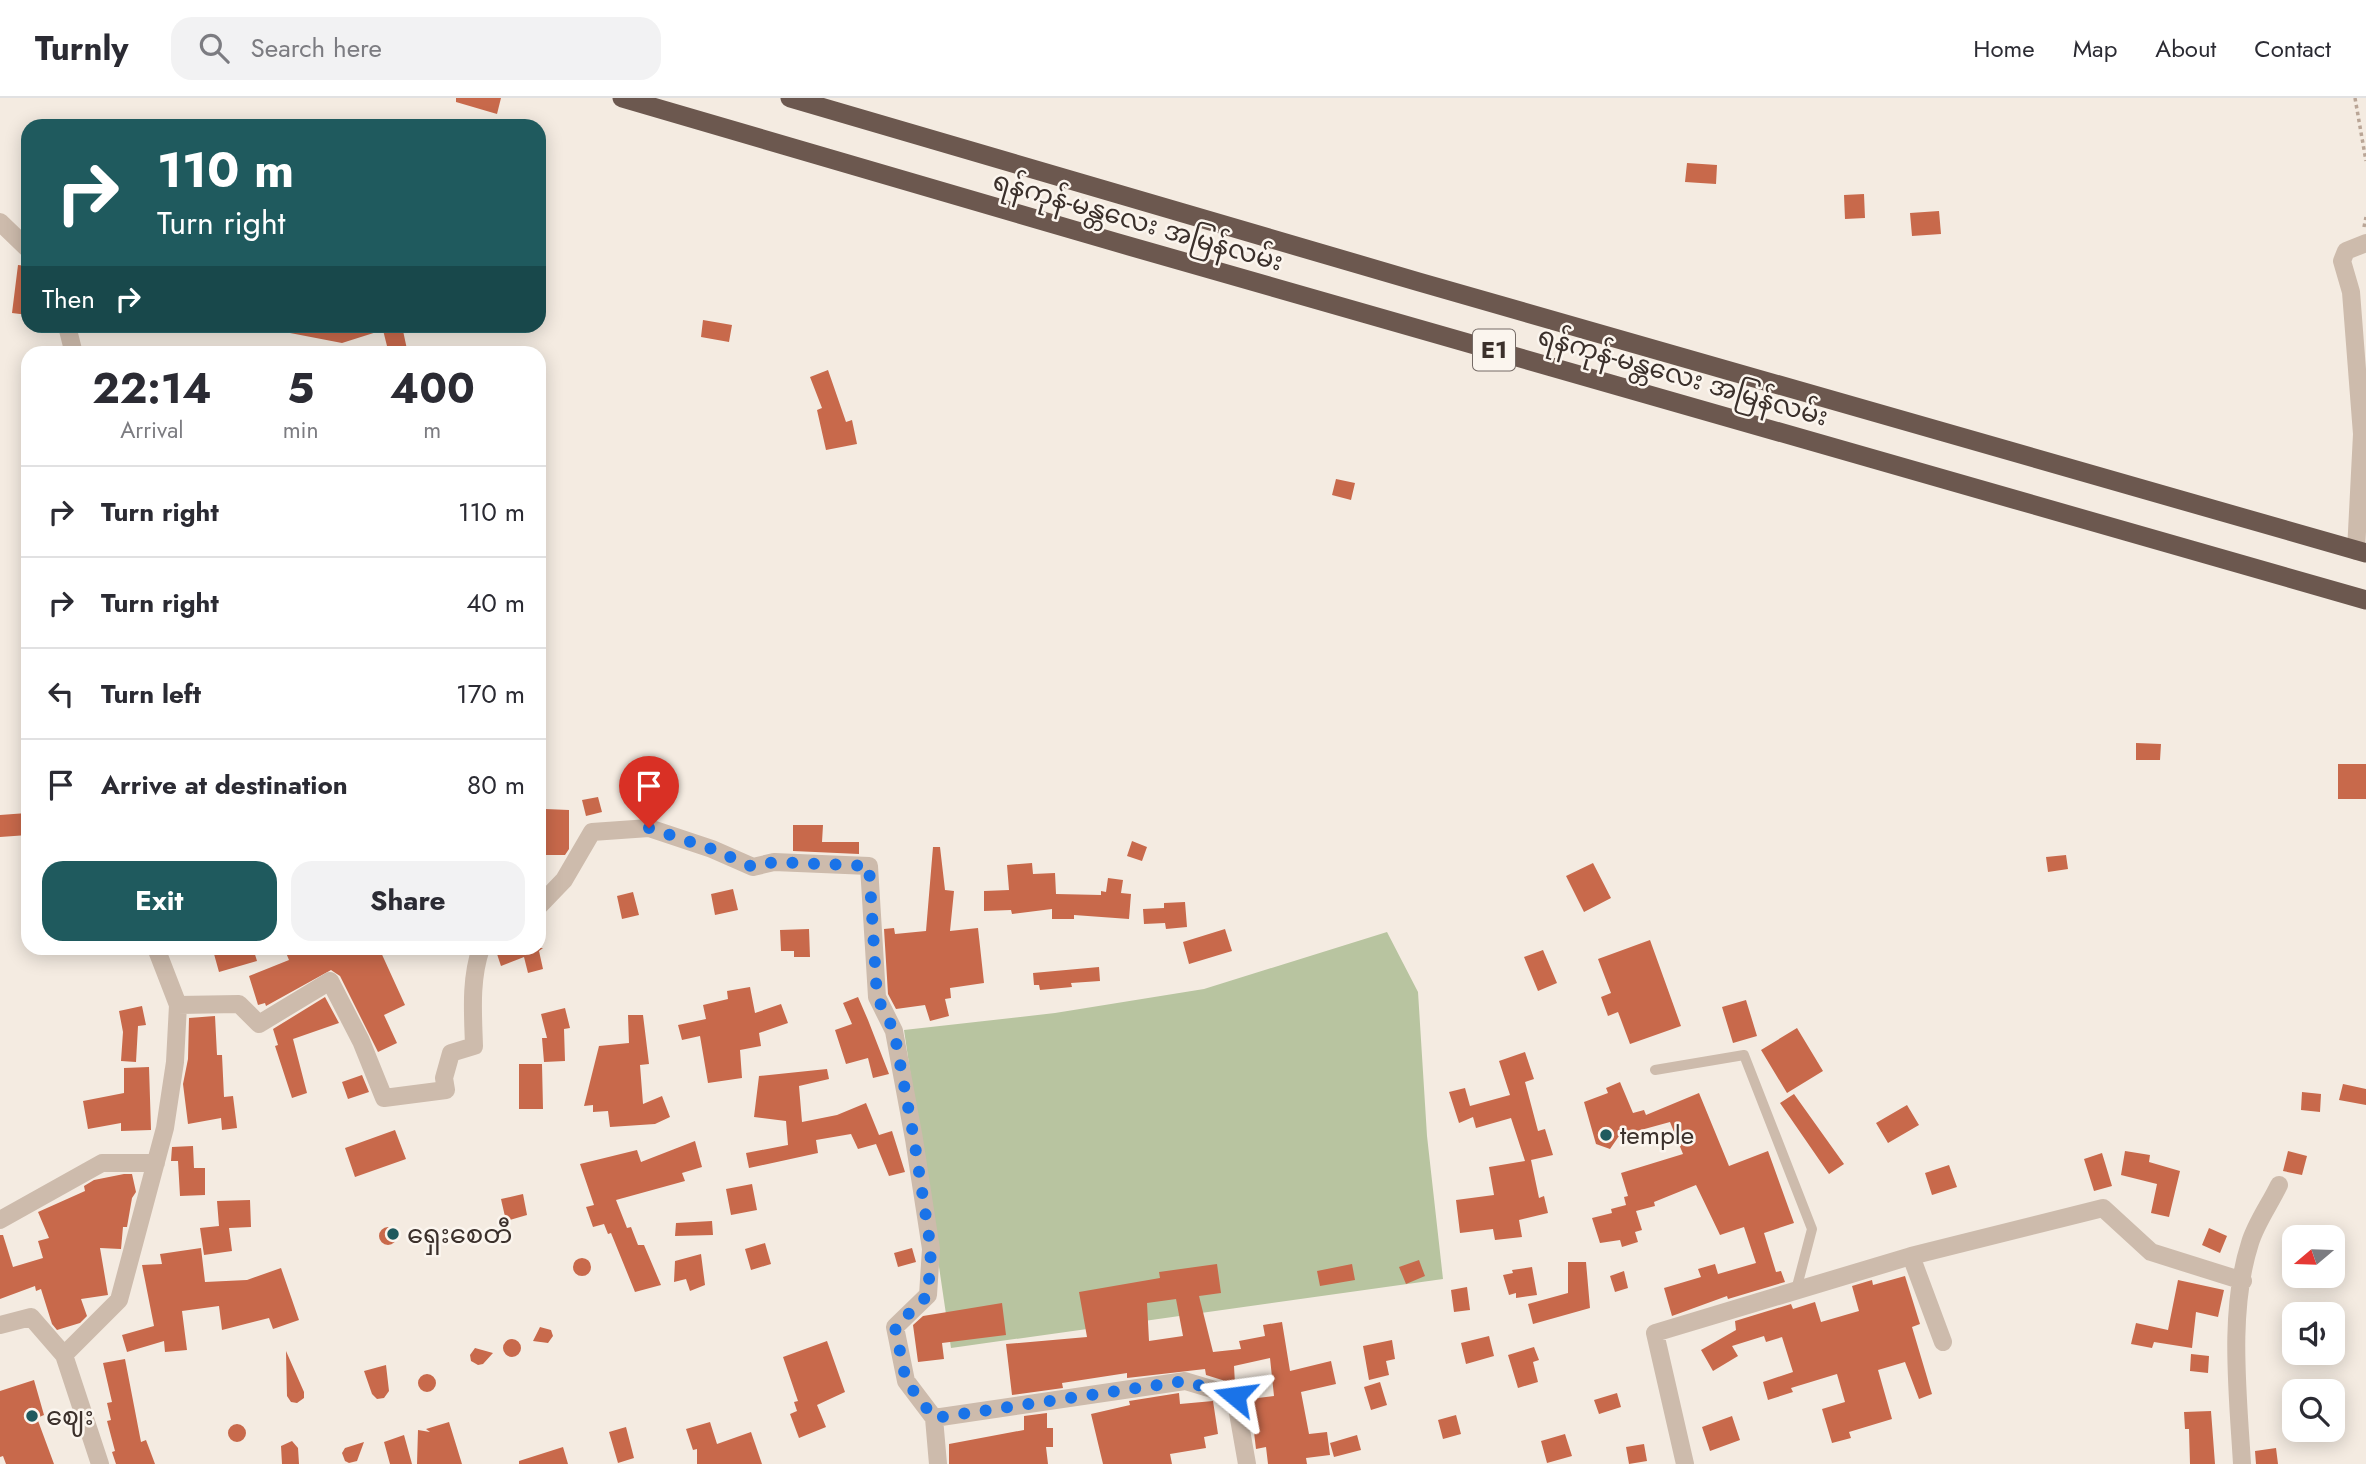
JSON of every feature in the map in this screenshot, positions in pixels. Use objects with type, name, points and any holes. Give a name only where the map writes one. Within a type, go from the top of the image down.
[{"type":"highway","name":"ရန်ကုန်-မန္တလေး အမြန်လမ်း","points":[[622,98],[2366,600]]},
{"type":"highway","name":"ရန်ကုန်-မန္တလေး အမြန်လမ်း","points":[[790,98],[1473,298],[2361,552]]},
{"type":"street","points":[[0,222],[21,243]]},
{"type":"street","points":[[2361,552],[2362,434],[2351,292],[2342,261],[2346,251],[2366,243]]},
{"type":"street","points":[[546,899],[564,880],[592,832],[649,828],[712,849],[753,867],[774,862],[869,866],[877,997],[894,1031],[931,1250],[928,1295],[895,1327],[906,1381],[934,1418],[938,1464]]},
{"type":"street","points":[[64,1355],[119,1300],[165,1128],[175,1062],[178,1005],[159,955]]},
{"type":"street","points":[[178,1005],[239,1004],[259,1024],[330,981],[361,1041],[384,1098],[446,1090],[444,1078],[450,1053],[474,1046],[473,998],[479,955]]},
{"type":"street","points":[[0,1220],[102,1163],[156,1163]]},
{"type":"street","points":[[2242,1464],[2236,1351],[2243,1281],[2250,1242],[2279,1185]]},
{"type":"street","points":[[1685,1464],[1655,1333],[1910,1256],[2104,1208],[2151,1252],[2243,1281]]},
{"type":"street","points":[[1910,1256],[1943,1342]]},
{"type":"street","points":[[0,1325],[31,1317],[64,1355],[100,1464]]},
{"type":"street","points":[[934,1418],[1185,1381],[1235,1396],[1247,1464]]},
{"type":"lane","points":[[1655,1070],[1744,1055],[1811,1229],[1796,1290]]},
{"type":"path","points":[[2355,98],[2366,161]]},
{"type":"green space","points":[[1387,932],[1418,992],[1427,1136],[1443,1279],[951,1348],[904,1030],[1055,1013],[1204,989]]},
{"type":"building","points":[[456,98],[501,98],[497,114],[456,102]]},
{"type":"building","points":[[1687,163],[1717,165],[1716,184],[1685,182]]},
{"type":"building","points":[[1864,194],[1865,218],[1845,219],[1844,195]]},
{"type":"building","points":[[1939,211],[1941,234],[1912,236],[1910,213]]},
{"type":"building","points":[[18,265],[21,265],[21,314],[12,313]]},
{"type":"building","points":[[703,320],[732,325],[729,342],[701,337]]},
{"type":"building","points":[[290,333],[374,333],[342,343]]},
{"type":"building","points":[[384,333],[404,333],[406,346],[387,346]]},
{"type":"building","points":[[828,370],[846,422],[852,420],[857,444],[826,450],[817,410],[822,408],[810,377]]},
{"type":"building","points":[[1336,479],[1355,483],[1351,500],[1332,495]]},
{"type":"building","points":[[2136,743],[2161,744],[2160,760],[2136,760]]},
{"type":"building","points":[[2338,764],[2366,764],[2366,799],[2338,799]]},
{"type":"building","points":[[598,797],[602,812],[586,816],[582,800]]},
{"type":"building","points":[[546,809],[569,810],[569,849],[565,855],[546,855]]},
{"type":"building","points":[[21,813],[21,836],[0,837],[0,815]]},
{"type":"building","points":[[793,825],[823,825],[822,842],[859,842],[859,854],[793,851]]},
{"type":"building","points":[[1132,841],[1147,847],[1142,861],[1127,856]]},
{"type":"building","points":[[933,847],[940,847],[945,890],[954,891],[950,931],[978,928],[984,983],[950,988],[951,998],[945,999],[949,1016],[930,1021],[925,1005],[896,1009],[888,994],[884,929],[894,928],[895,934],[926,931]]},
{"type":"building","points":[[2066,855],[2068,869],[2048,872],[2046,857]]},
{"type":"building","points":[[1032,863],[1033,874],[1055,873],[1056,894],[1101,895],[1101,891],[1106,892],[1108,878],[1123,880],[1121,893],[1131,894],[1129,919],[1074,915],[1074,919],[1052,919],[1052,909],[1012,914],[1011,910],[984,911],[984,891],[1009,890],[1007,865]]},
{"type":"building","points":[[1593,863],[1611,898],[1584,912],[1566,876]]},
{"type":"building","points":[[733,889],[738,910],[715,915],[711,894]]},
{"type":"building","points":[[633,892],[639,915],[622,919],[617,896]]},
{"type":"building","points":[[1185,902],[1187,927],[1166,929],[1165,923],[1144,924],[1143,909],[1164,908],[1164,903]]},
{"type":"building","points":[[809,929],[810,957],[794,957],[794,951],[781,951],[780,930]]},
{"type":"building","points":[[1225,929],[1232,951],[1189,964],[1183,942]]},
{"type":"building","points":[[1650,940],[1681,1026],[1630,1044],[1618,1012],[1608,1016],[1601,997],[1611,993],[1598,959]]},
{"type":"building","points":[[1543,950],[1557,983],[1538,991],[1524,957]]},
{"type":"building","points":[[214,955],[255,955],[257,961],[219,972]]},
{"type":"building","points":[[287,955],[382,955],[405,1005],[384,1015],[397,1043],[378,1052],[340,976],[331,970],[266,1006],[265,1003],[258,1005],[249,976],[289,960]]},
{"type":"building","points":[[497,955],[540,955],[543,969],[528,973],[524,957],[501,966]]},
{"type":"building","points":[[1099,967],[1100,981],[1071,983],[1072,987],[1040,990],[1039,985],[1034,985],[1033,973]]},
{"type":"building","points":[[750,987],[755,1013],[781,1004],[788,1023],[759,1033],[761,1046],[740,1050],[742,1078],[708,1083],[700,1036],[682,1040],[678,1025],[706,1019],[703,1005],[728,999],[727,991]]},
{"type":"building","points":[[325,997],[339,1023],[293,1039],[307,1093],[292,1098],[275,1046],[278,1045],[273,1029]]},
{"type":"building","points":[[858,997],[889,1074],[873,1078],[868,1058],[846,1064],[835,1030],[852,1024],[843,1003]]},
{"type":"building","points":[[1746,1000],[1757,1036],[1733,1043],[1722,1007]]},
{"type":"building","points":[[142,1006],[146,1025],[138,1026],[136,1062],[121,1061],[123,1032],[119,1011]]},
{"type":"building","points":[[565,1008],[570,1028],[564,1029],[565,1061],[544,1062],[542,1038],[547,1038],[541,1014]]},
{"type":"building","points":[[628,1015],[643,1015],[649,1064],[640,1065],[643,1104],[662,1096],[670,1117],[655,1124],[610,1127],[608,1111],[593,1112],[593,1105],[584,1106],[599,1046],[629,1043]]},
{"type":"building","points":[[215,1016],[217,1055],[222,1055],[224,1097],[233,1096],[237,1128],[222,1130],[221,1118],[188,1124],[183,1084],[188,1059],[189,1018]]},
{"type":"building","points":[[1797,1028],[1823,1071],[1787,1093],[1761,1050]]},
{"type":"building","points":[[1525,1052],[1534,1079],[1525,1082],[1538,1131],[1545,1129],[1553,1155],[1531,1160],[1539,1198],[1544,1196],[1548,1213],[1519,1220],[1522,1237],[1495,1240],[1493,1229],[1460,1233],[1456,1200],[1494,1195],[1489,1167],[1525,1161],[1511,1118],[1476,1128],[1473,1117],[1459,1123],[1449,1092],[1465,1088],[1470,1106],[1510,1095],[1499,1061]]},
{"type":"building","points":[[519,1064],[542,1064],[543,1109],[519,1109]]},
{"type":"building","points":[[149,1067],[151,1130],[121,1131],[121,1123],[88,1129],[83,1101],[124,1093],[124,1068]]},
{"type":"building","points":[[827,1069],[829,1079],[799,1086],[802,1122],[837,1115],[866,1103],[879,1135],[892,1131],[905,1172],[889,1176],[876,1144],[858,1149],[851,1134],[816,1140],[818,1153],[749,1168],[746,1153],[788,1145],[786,1121],[754,1117],[759,1076]]},
{"type":"building","points":[[362,1075],[369,1092],[348,1099],[342,1082]]},
{"type":"building","points":[[1620,1082],[1633,1113],[1644,1110],[1646,1115],[1699,1093],[1729,1166],[1768,1151],[1794,1223],[1764,1233],[1776,1272],[1781,1271],[1785,1282],[1728,1299],[1727,1296],[1672,1316],[1664,1288],[1701,1277],[1698,1269],[1715,1264],[1718,1274],[1756,1263],[1744,1227],[1720,1235],[1696,1185],[1654,1202],[1655,1206],[1636,1211],[1642,1230],[1635,1232],[1638,1242],[1622,1247],[1620,1240],[1600,1243],[1592,1218],[1612,1213],[1611,1209],[1626,1205],[1624,1197],[1628,1196],[1621,1173],[1683,1154],[1670,1122],[1619,1136],[1610,1149],[1596,1144],[1584,1102],[1608,1093],[1606,1088]]},
{"type":"building","points":[[2343,1084],[2366,1089],[2366,1105],[2339,1100]]},
{"type":"building","points":[[2302,1092],[2321,1094],[2320,1112],[2301,1110]]},
{"type":"building","points":[[1794,1094],[1844,1164],[1829,1174],[1780,1103]]},
{"type":"building","points":[[1907,1105],[1919,1125],[1888,1143],[1876,1123]]},
{"type":"building","points":[[395,1130],[406,1159],[355,1177],[345,1148]]},
{"type":"building","points":[[695,1141],[702,1167],[682,1173],[685,1181],[616,1200],[627,1228],[631,1227],[638,1245],[644,1245],[661,1285],[635,1292],[611,1233],[608,1234],[604,1224],[593,1227],[586,1207],[594,1205],[580,1164],[637,1150],[641,1162]]},
{"type":"building","points":[[193,1146],[194,1168],[205,1168],[205,1195],[180,1196],[178,1161],[171,1161],[172,1147]]},
{"type":"building","points":[[2125,1151],[2150,1155],[2149,1162],[2180,1171],[2169,1217],[2151,1213],[2157,1184],[2121,1175]]},
{"type":"building","points":[[2288,1151],[2307,1156],[2302,1175],[2283,1171]]},
{"type":"building","points":[[2102,1153],[2112,1186],[2094,1191],[2084,1159]]},
{"type":"building","points":[[1949,1165],[1957,1187],[1932,1195],[1925,1173]]},
{"type":"building","points":[[132,1174],[136,1192],[132,1198],[127,1227],[123,1227],[121,1249],[100,1248],[108,1295],[81,1299],[87,1316],[80,1323],[57,1330],[52,1324],[41,1289],[36,1291],[35,1286],[0,1299],[0,1235],[3,1235],[13,1267],[43,1258],[38,1241],[49,1238],[38,1212],[85,1191],[84,1186],[94,1180]]},
{"type":"building","points":[[752,1184],[757,1210],[731,1215],[726,1189]]},
{"type":"building","points":[[523,1194],[527,1215],[506,1221],[501,1199]]},
{"type":"building","points":[[250,1200],[251,1227],[229,1228],[232,1251],[204,1255],[200,1228],[219,1226],[217,1201]]},
{"type":"building","points":[[712,1221],[713,1235],[675,1236],[676,1223]]},
{"type":"building","points":[[388,1227],[394,1230],[397,1236],[394,1242],[388,1245],[382,1242],[379,1236],[382,1230]]},
{"type":"building","points":[[2209,1228],[2227,1236],[2220,1253],[2202,1245]]},
{"type":"building","points":[[765,1243],[771,1264],[751,1270],[745,1249]]},
{"type":"building","points":[[201,1248],[205,1282],[247,1280],[281,1268],[299,1320],[273,1329],[269,1318],[222,1330],[219,1306],[182,1311],[187,1350],[165,1352],[164,1341],[127,1352],[122,1335],[154,1326],[142,1265],[162,1264],[160,1254]]},
{"type":"building","points":[[912,1248],[916,1262],[898,1267],[894,1253]]},
{"type":"building","points":[[701,1254],[705,1285],[690,1291],[686,1279],[674,1282],[675,1261]]},
{"type":"building","points":[[582,1258],[588,1261],[591,1267],[588,1273],[582,1276],[576,1273],[573,1267],[576,1261]]},
{"type":"building","points":[[1419,1260],[1425,1276],[1406,1284],[1399,1267]]},
{"type":"building","points":[[1568,1262],[1586,1262],[1590,1308],[1533,1324],[1528,1304],[1568,1293]]},
{"type":"building","points":[[1217,1264],[1221,1293],[1199,1296],[1213,1352],[1241,1349],[1239,1341],[1265,1336],[1263,1325],[1282,1322],[1290,1371],[1331,1361],[1336,1384],[1301,1392],[1309,1434],[1327,1432],[1330,1455],[1306,1458],[1307,1464],[1268,1464],[1266,1447],[1256,1449],[1250,1399],[1274,1396],[1270,1358],[1234,1366],[1235,1384],[1206,1375],[1205,1369],[1127,1378],[1127,1373],[1062,1383],[1063,1388],[1012,1395],[1006,1344],[1087,1337],[1079,1292],[1160,1278],[1159,1272]],"holes":[[[1176,1299],[1183,1336],[1149,1341],[1147,1303]]]},
{"type":"building","points":[[1352,1264],[1355,1280],[1320,1286],[1317,1271]]},
{"type":"building","points":[[1532,1267],[1537,1295],[1516,1298],[1516,1293],[1509,1295],[1503,1275],[1513,1273],[1512,1270]]},
{"type":"building","points":[[1624,1271],[1628,1288],[1615,1292],[1610,1276]]},
{"type":"building","points":[[1905,1276],[1920,1324],[1912,1327],[1932,1394],[1919,1399],[1905,1362],[1878,1370],[1892,1419],[1849,1432],[1851,1438],[1832,1443],[1822,1409],[1845,1402],[1837,1374],[1791,1388],[1793,1392],[1768,1400],[1763,1382],[1793,1372],[1782,1337],[1766,1342],[1764,1336],[1732,1346],[1738,1356],[1713,1371],[1701,1350],[1736,1330],[1735,1321],[1791,1304],[1793,1309],[1815,1302],[1821,1322],[1859,1311],[1852,1286],[1872,1280],[1873,1285]]},
{"type":"building","points":[[2178,1280],[2224,1290],[2218,1317],[2196,1312],[2192,1348],[2154,1342],[2152,1348],[2131,1344],[2136,1323],[2168,1330]]},
{"type":"building","points":[[1467,1287],[1470,1310],[1454,1312],[1451,1290]]},
{"type":"building","points":[[1002,1303],[1006,1335],[942,1343],[944,1359],[918,1362],[913,1325],[923,1316]]},
{"type":"building","points":[[540,1327],[551,1330],[553,1336],[548,1343],[533,1341]]},
{"type":"building","points":[[1489,1336],[1494,1356],[1466,1364],[1461,1343]]},
{"type":"building","points":[[508,1339],[516,1339],[521,1348],[519,1355],[508,1357],[503,1352],[503,1344]]},
{"type":"building","points":[[1392,1340],[1395,1359],[1386,1361],[1389,1375],[1369,1380],[1363,1346]]},
{"type":"building","points":[[827,1341],[845,1392],[817,1405],[826,1427],[799,1438],[790,1414],[797,1411],[794,1402],[798,1401],[783,1357]]},
{"type":"building","points":[[1534,1347],[1539,1360],[1533,1362],[1538,1382],[1518,1388],[1508,1355]]},
{"type":"building","points":[[475,1348],[493,1353],[483,1364],[478,1365],[471,1361],[470,1355]]},
{"type":"building","points":[[286,1351],[304,1392],[304,1398],[297,1403],[291,1402],[287,1396]]},
{"type":"building","points":[[2191,1354],[2209,1356],[2208,1373],[2190,1371]]},
{"type":"building","points":[[125,1359],[141,1442],[146,1440],[155,1464],[116,1464],[112,1452],[115,1451],[107,1421],[111,1420],[107,1403],[112,1402],[103,1363]]},
{"type":"building","points":[[386,1365],[389,1391],[384,1398],[377,1399],[372,1394],[364,1371]]},
{"type":"building","points":[[427,1374],[433,1377],[436,1383],[433,1389],[427,1392],[421,1389],[418,1383],[421,1377]]},
{"type":"building","points":[[34,1380],[44,1415],[37,1418],[54,1464],[6,1464],[3,1456],[0,1457],[0,1391]]},
{"type":"building","points":[[1380,1382],[1387,1405],[1371,1410],[1364,1387]]},
{"type":"building","points":[[1179,1393],[1180,1404],[1213,1401],[1218,1434],[1204,1437],[1206,1448],[1170,1454],[1172,1464],[1103,1464],[1091,1414],[1130,1405],[1129,1401]]},
{"type":"building","points":[[1617,1393],[1621,1407],[1599,1414],[1594,1400]]},
{"type":"building","points":[[2211,1411],[2215,1464],[2190,1464],[2189,1429],[2185,1429],[2184,1412]]},
{"type":"building","points":[[1047,1413],[1047,1428],[1053,1428],[1053,1447],[1046,1447],[1048,1464],[949,1464],[949,1444],[1024,1430],[1024,1416]]},
{"type":"building","points":[[1456,1415],[1461,1434],[1443,1439],[1438,1420]]},
{"type":"building","points":[[1732,1416],[1740,1440],[1710,1451],[1702,1427]]},
{"type":"building","points":[[449,1422],[462,1464],[417,1464],[418,1430],[430,1432],[426,1429]]},
{"type":"building","points":[[710,1422],[717,1444],[751,1432],[762,1464],[697,1464],[697,1449],[693,1450],[686,1429]]},
{"type":"building","points":[[237,1424],[243,1427],[246,1433],[243,1439],[237,1442],[231,1439],[228,1433],[231,1427]]},
{"type":"building","points":[[626,1427],[634,1458],[618,1463],[609,1432]]},
{"type":"building","points":[[1565,1434],[1572,1456],[1547,1463],[1541,1441]]},
{"type":"building","points":[[404,1435],[412,1464],[390,1464],[384,1442]]},
{"type":"building","points":[[1357,1435],[1361,1450],[1334,1457],[1330,1443]]},
{"type":"building","points":[[292,1441],[298,1448],[299,1464],[282,1464],[281,1446]]},
{"type":"building","points":[[364,1442],[357,1461],[345,1461],[342,1453],[345,1448]]},
{"type":"building","points":[[1644,1444],[1647,1461],[1629,1464],[1626,1447]]},
{"type":"building","points":[[563,1447],[568,1464],[519,1464],[519,1461]]},
{"type":"building","points":[[2276,1448],[2278,1464],[2256,1464],[2255,1451]]},
{"type":"place","name":"temple","points":[[1606,1135]]},
{"type":"place","name":"ရှေးစေတီ","points":[[393,1234]]},
{"type":"place","name":"ဈေး","points":[[32,1416]]},
{"type":"route","points":[[649,828],[712,849],[753,867],[774,862],[869,866],[877,997],[894,1031],[931,1250],[928,1295],[895,1327],[906,1381],[934,1418],[1019,1403],[1185,1381],[1235,1396]]}]
